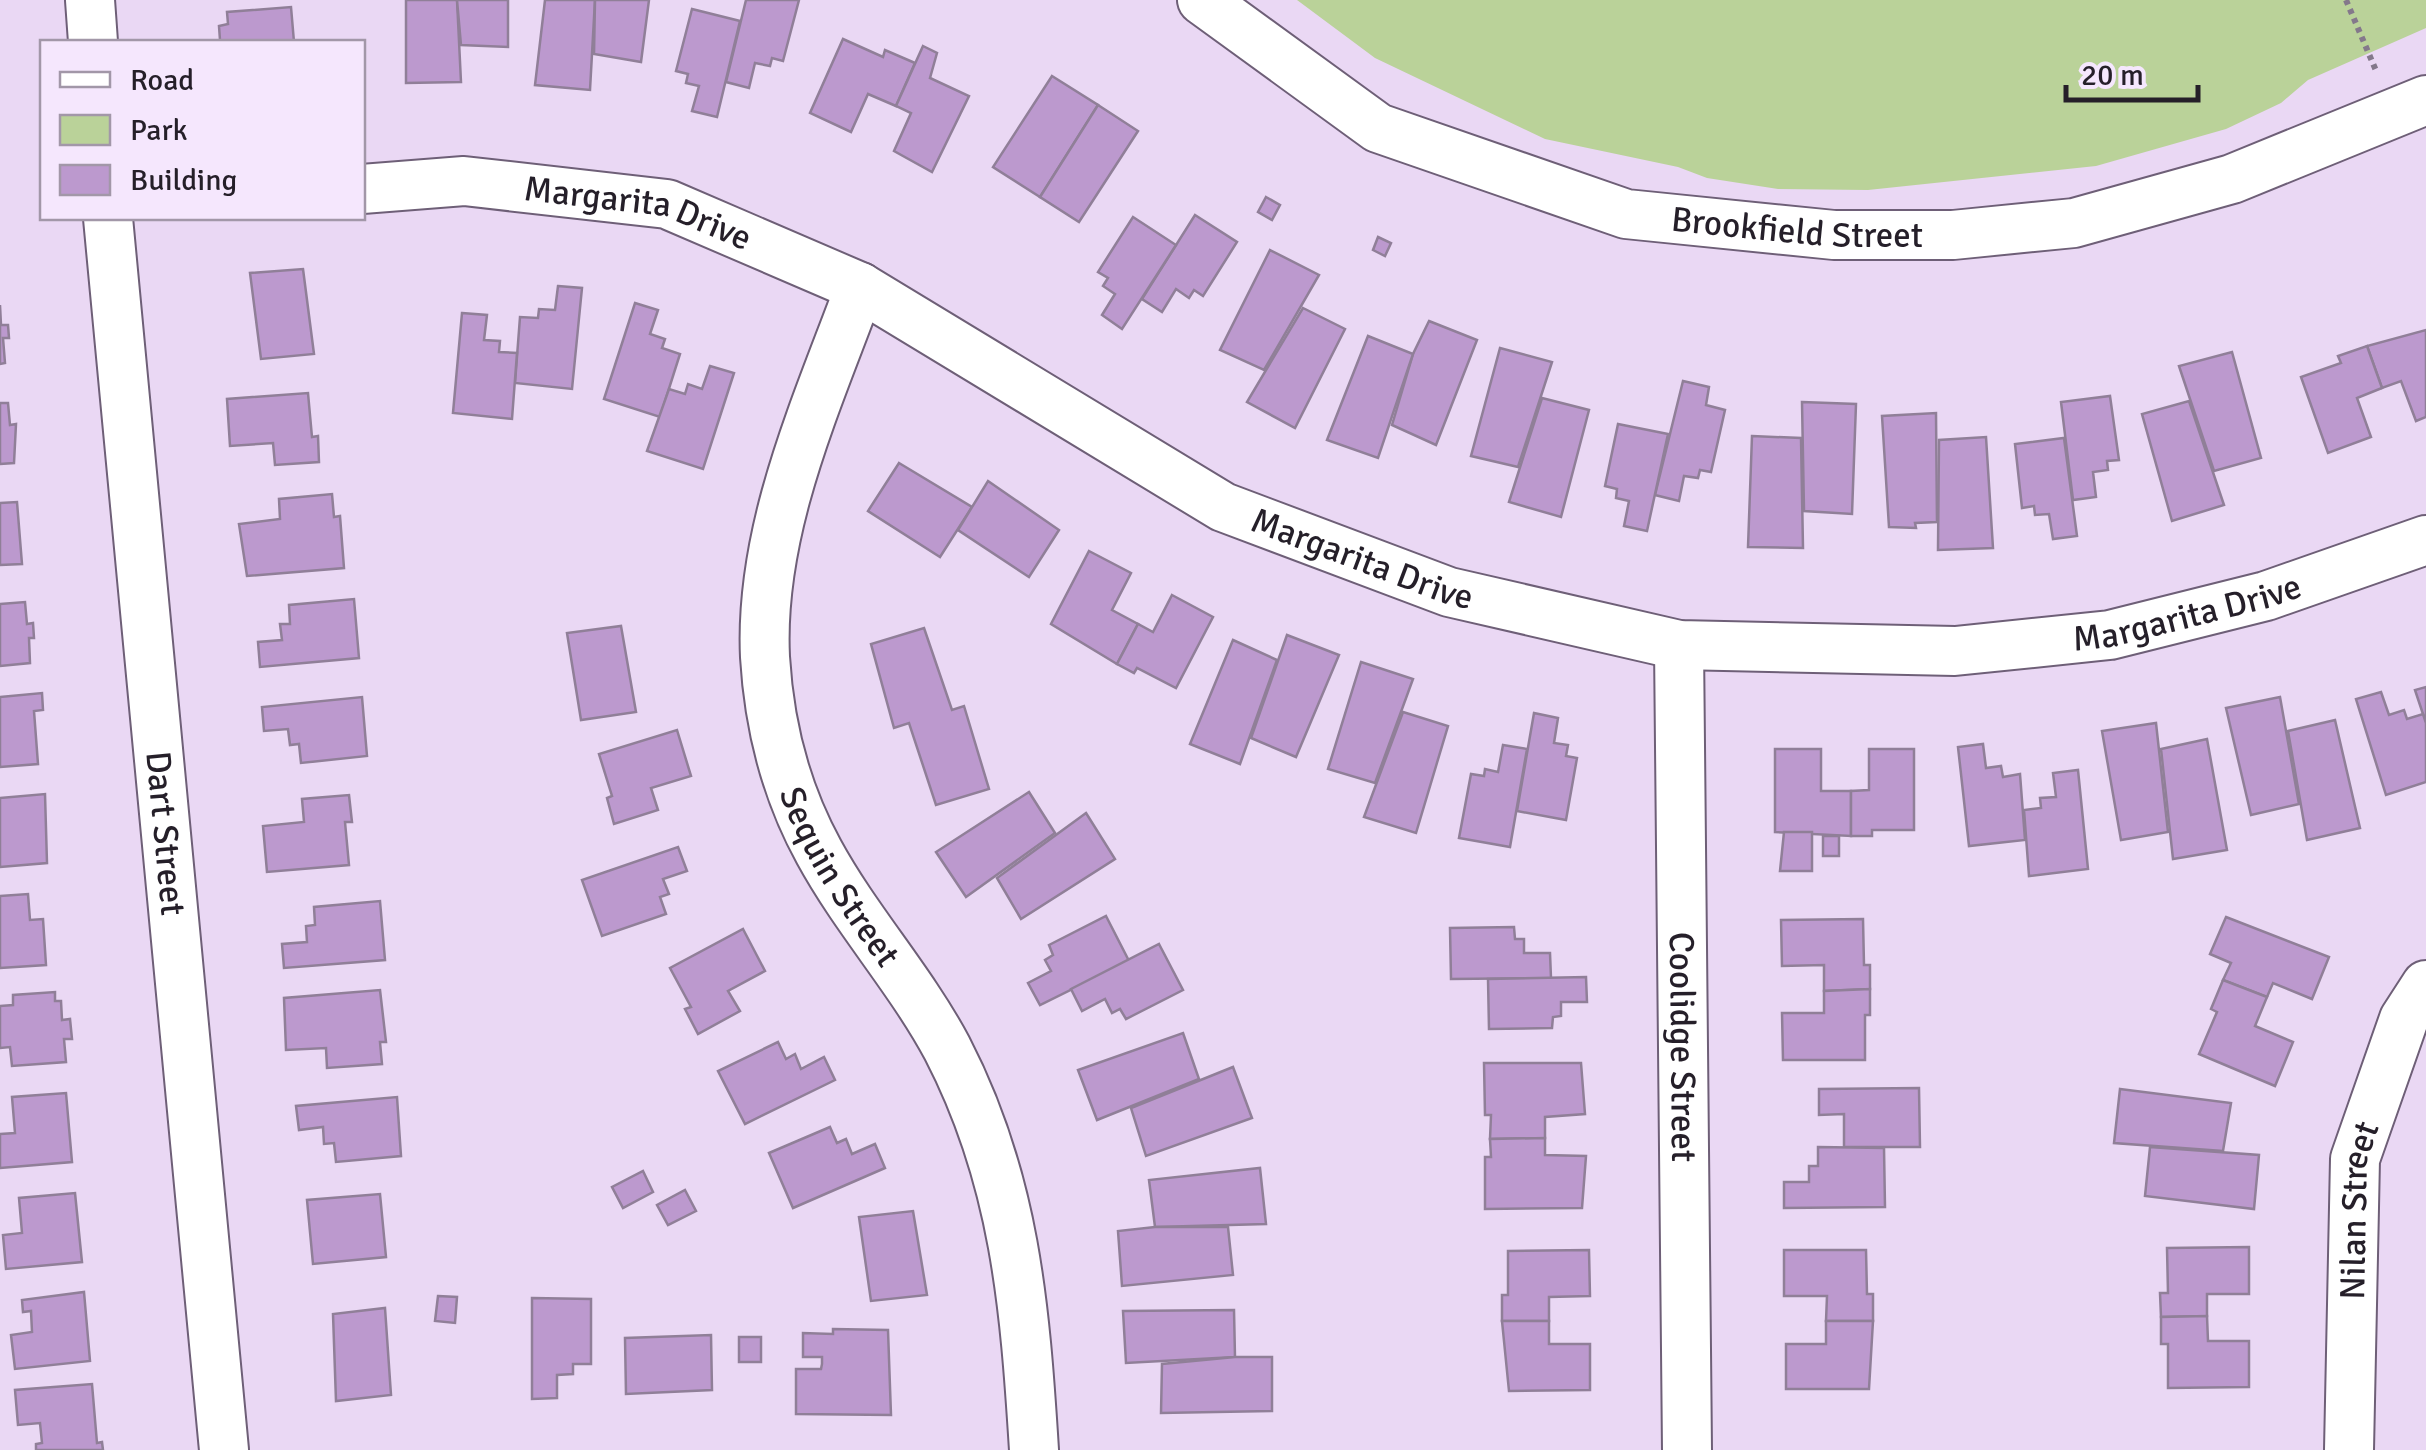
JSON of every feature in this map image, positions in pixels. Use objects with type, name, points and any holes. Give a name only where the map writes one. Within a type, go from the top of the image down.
[{"type":"street","points":[[90,0],[93,40]]},
{"type":"street","name":"Brookfield Street","points":[[1202,0],[1378,128],[1626,214],[1834,235],[1953,235],[2074,223],[2232,179],[2409,106]]},
{"type":"street","name":"Margarita Drive","points":[[365,189],[464,181],[668,204],[860,286],[1223,507],[1448,592],[1679,645],[1955,651],[2110,636],[2266,596],[2426,540]]},
{"type":"street","name":"Dart Street","points":[[108,220],[224,1450]]},
{"type":"street","name":"Sequin Street","points":[[860,286],[793,468],[772,563],[765,655],[778,755],[818,851],[946,1048],[999,1174],[1024,1290],[1034,1450]]},
{"type":"street","name":"Coolidge Street","points":[[1679,645],[1687,1450]]},
{"type":"street","name":"Nilan Street","points":[[2349,1450],[2355,1159],[2404,1019],[2426,986]]},
{"type":"path","points":[[2346,0],[2409,106]]},
{"type":"green space","points":[[1297,0],[2426,0],[2426,28],[2308,80],[2281,103],[2226,129],[2096,166],[1868,190],[1778,189],[1707,178],[1678,167],[1545,139],[1375,58]]},
{"type":"building","points":[[406,0],[457,0],[461,82],[406,83]]},
{"type":"building","points":[[457,0],[508,0],[508,47],[461,45]]},
{"type":"building","points":[[545,0],[595,0],[590,90],[535,85]]},
{"type":"building","points":[[595,0],[649,0],[641,62],[594,54]]},
{"type":"building","points":[[746,0],[799,0],[783,61],[772,58],[770,66],[755,63],[749,88],[726,82]]},
{"type":"building","points":[[291,7],[294,40],[220,40],[219,26],[228,24],[227,12]]},
{"type":"building","points":[[692,9],[740,21],[717,117],[692,111],[699,86],[686,83],[688,74],[676,71]]},
{"type":"building","points":[[843,39],[883,57],[885,50],[915,63],[896,106],[868,94],[851,132],[810,113]]},
{"type":"building","points":[[923,46],[937,53],[930,78],[969,96],[932,172],[894,151],[911,113],[896,106]]},
{"type":"building","points":[[1052,76],[1098,105],[1040,197],[993,167]]},
{"type":"building","points":[[1098,105],[1138,131],[1079,222],[1040,197]]},
{"type":"building","points":[[1266,197],[1280,205],[1272,220],[1258,212]]},
{"type":"building","points":[[1195,215],[1237,242],[1203,296],[1194,290],[1189,298],[1176,289],[1162,312],[1142,299]]},
{"type":"building","points":[[1133,217],[1176,245],[1122,329],[1102,315],[1115,294],[1103,286],[1108,278],[1098,272]]},
{"type":"building","points":[[1378,237],[1391,243],[1385,256],[1373,250]]},
{"type":"building","points":[[1270,250],[1319,275],[1264,370],[1220,350]]},
{"type":"building","points":[[303,269],[314,354],[261,359],[250,273]]},
{"type":"building","points":[[558,286],[582,288],[572,389],[515,383],[520,317],[538,318],[539,309],[555,310]]},
{"type":"building","points":[[635,303],[658,310],[650,334],[665,339],[662,348],[680,354],[660,417],[604,399]]},
{"type":"building","points":[[0,305],[1,325],[8,325],[9,338],[3,338],[5,363],[0,364]]},
{"type":"building","points":[[1303,308],[1345,329],[1295,428],[1247,402]]},
{"type":"building","points":[[462,313],[487,315],[484,340],[500,341],[499,352],[517,353],[512,419],[453,413]]},
{"type":"building","points":[[1429,321],[1477,340],[1436,445],[1392,425],[1413,354]]},
{"type":"building","points":[[2426,330],[2426,417],[2416,421],[2401,381],[2382,388],[2367,346]]},
{"type":"building","points":[[1368,336],[1413,354],[1378,458],[1327,440]]},
{"type":"building","points":[[2367,346],[2382,388],[2357,398],[2371,437],[2328,453],[2301,377],[2341,363],[2338,356]]},
{"type":"building","points":[[1500,348],[1552,362],[1518,467],[1471,456]]},
{"type":"building","points":[[2232,352],[2261,458],[2214,471],[2179,366]]},
{"type":"building","points":[[710,366],[734,373],[703,469],[647,451],[669,389],[685,394],[688,384],[702,389]]},
{"type":"building","points":[[1683,381],[1709,387],[1706,405],[1725,410],[1711,472],[1700,470],[1698,478],[1684,476],[1679,501],[1655,495]]},
{"type":"building","points":[[308,393],[312,437],[318,436],[319,462],[275,465],[273,443],[230,446],[227,399]]},
{"type":"building","points":[[2110,396],[2119,460],[2107,461],[2108,470],[2093,472],[2096,497],[2073,500],[2061,402]]},
{"type":"building","points":[[1542,398],[1589,410],[1561,517],[1509,502]]},
{"type":"building","points":[[2189,401],[2224,505],[2172,521],[2142,414]]},
{"type":"building","points":[[1802,402],[1856,404],[1852,514],[1804,511]]},
{"type":"building","points":[[0,403],[8,403],[10,425],[16,424],[14,463],[0,464]]},
{"type":"building","points":[[1936,413],[1937,522],[1915,523],[1916,528],[1889,527],[1882,416]]},
{"type":"building","points":[[1618,424],[1668,434],[1647,531],[1624,526],[1629,501],[1616,498],[1617,489],[1605,486]]},
{"type":"building","points":[[1752,436],[1801,438],[1803,548],[1748,547]]},
{"type":"building","points":[[1986,437],[1993,548],[1938,550],[1939,440]]},
{"type":"building","points":[[2064,438],[2077,536],[2053,539],[2049,514],[2035,515],[2034,506],[2022,508],[2015,444]]},
{"type":"building","points":[[899,463],[972,507],[940,557],[868,511]]},
{"type":"building","points":[[988,481],[1059,530],[1029,577],[958,530]]},
{"type":"building","points":[[332,494],[334,517],[340,516],[344,568],[247,576],[239,524],[280,519],[279,499]]},
{"type":"building","points":[[17,502],[22,564],[0,565],[0,503]]},
{"type":"building","points":[[1089,551],[1131,573],[1112,610],[1138,624],[1117,664],[1051,624]]},
{"type":"building","points":[[1172,595],[1213,617],[1176,688],[1137,668],[1134,673],[1117,664],[1138,624],[1153,632]]},
{"type":"building","points":[[354,599],[359,658],[260,667],[258,642],[282,640],[280,624],[290,624],[289,605]]},
{"type":"building","points":[[25,602],[27,624],[33,623],[30,663],[0,666],[0,604]]},
{"type":"building","points":[[621,626],[636,712],[581,720],[567,633]]},
{"type":"building","points":[[924,628],[952,710],[964,706],[989,789],[936,805],[909,723],[894,728],[871,644]]},
{"type":"building","points":[[1287,635],[1339,655],[1296,757],[1251,738]]},
{"type":"building","points":[[1233,640],[1277,660],[1240,764],[1190,744]]},
{"type":"building","points":[[1361,662],[1413,679],[1375,783],[1328,769]]},
{"type":"building","points":[[2426,687],[2426,723],[2415,690]]},
{"type":"building","points":[[2381,692],[2389,715],[2404,710],[2407,719],[2423,714],[2426,723],[2426,782],[2386,795],[2356,699]]},
{"type":"building","points":[[42,693],[43,710],[34,711],[38,764],[0,767],[0,697]]},
{"type":"building","points":[[362,697],[367,756],[301,763],[299,744],[290,745],[288,729],[264,731],[262,707]]},
{"type":"building","points":[[2280,697],[2299,804],[2251,815],[2226,708]]},
{"type":"building","points":[[1403,712],[1448,726],[1416,833],[1364,817]]},
{"type":"building","points":[[1534,713],[1558,718],[1554,743],[1568,745],[1566,756],[1577,758],[1566,820],[1517,811]]},
{"type":"building","points":[[2335,720],[2360,828],[2307,840],[2288,731]]},
{"type":"building","points":[[2156,723],[2168,832],[2121,840],[2102,731]]},
{"type":"building","points":[[677,730],[691,776],[651,788],[658,810],[614,824],[607,798],[612,796],[599,754]]},
{"type":"building","points":[[2207,739],[2227,850],[2173,859],[2161,749]]},
{"type":"building","points":[[1983,744],[1986,768],[2001,766],[2003,777],[2020,774],[2025,840],[1969,846],[1958,747]]},
{"type":"building","points":[[1503,745],[1527,749],[1510,847],[1459,838],[1471,774],[1484,776],[1485,769],[1498,772]]},
{"type":"building","points":[[1775,749],[1821,749],[1821,791],[1851,791],[1851,836],[1775,832]]},
{"type":"building","points":[[1869,749],[1914,749],[1914,830],[1872,830],[1872,836],[1851,836],[1851,791],[1869,790]]},
{"type":"building","points":[[2078,770],[2088,869],[2029,876],[2024,810],[2041,808],[2040,798],[2056,797],[2053,773]]},
{"type":"building","points":[[1029,792],[1055,833],[966,897],[936,852]]},
{"type":"building","points":[[45,794],[47,863],[0,867],[0,798]]},
{"type":"building","points":[[349,795],[352,822],[345,822],[349,865],[267,872],[263,826],[304,822],[302,799]]},
{"type":"building","points":[[1086,813],[1115,859],[1021,919],[997,878]]},
{"type":"building","points":[[1784,832],[1812,832],[1812,871],[1780,871]]},
{"type":"building","points":[[1823,836],[1839,836],[1839,856],[1823,856]]},
{"type":"building","points":[[678,847],[687,871],[663,879],[669,894],[660,897],[666,914],[602,936],[582,880]]},
{"type":"building","points":[[28,894],[30,920],[43,919],[46,965],[0,968],[0,896]]},
{"type":"building","points":[[380,901],[385,960],[284,968],[282,944],[307,942],[306,926],[315,925],[314,907]]},
{"type":"building","points":[[1106,916],[1129,961],[1040,1005],[1028,983],[1051,971],[1045,960],[1053,955],[1049,945]]},
{"type":"building","points":[[2226,917],[2329,957],[2312,999],[2273,983],[2267,997],[2223,980],[2231,963],[2210,954]]},
{"type":"building","points":[[1863,919],[1864,965],[1870,965],[1870,989],[1824,991],[1824,965],[1782,966],[1781,920]]},
{"type":"building","points":[[1514,927],[1515,939],[1524,939],[1524,953],[1550,953],[1551,978],[1451,979],[1450,928]]},
{"type":"building","points":[[743,929],[765,971],[728,991],[740,1011],[698,1034],[685,1009],[691,1007],[670,968]]},
{"type":"building","points":[[1159,944],[1183,990],[1126,1019],[1120,1009],[1112,1013],[1105,999],[1082,1011],[1071,989]]},
{"type":"building","points":[[1586,977],[1587,1002],[1561,1002],[1561,1016],[1553,1017],[1552,1028],[1489,1029],[1488,979]]},
{"type":"building","points":[[2223,980],[2267,997],[2255,1026],[2293,1042],[2275,1086],[2199,1054],[2217,1012],[2211,1009]]},
{"type":"building","points":[[1870,989],[1870,1015],[1865,1015],[1865,1060],[1783,1060],[1782,1013],[1824,1013],[1824,991]]},
{"type":"building","points":[[380,990],[386,1042],[380,1042],[382,1064],[327,1068],[326,1048],[286,1050],[284,998]]},
{"type":"building","points":[[55,992],[55,1001],[61,1001],[62,1020],[70,1019],[72,1039],[64,1039],[66,1062],[12,1066],[10,1047],[0,1048],[0,1006],[13,1005],[13,995]]},
{"type":"building","points":[[1183,1033],[1199,1079],[1097,1120],[1078,1070]]},
{"type":"building","points":[[778,1042],[786,1059],[795,1054],[801,1069],[824,1057],[835,1080],[745,1124],[718,1071]]},
{"type":"building","points":[[1484,1063],[1581,1063],[1585,1114],[1545,1117],[1545,1138],[1490,1139],[1491,1115],[1485,1115]]},
{"type":"building","points":[[1233,1067],[1252,1118],[1146,1156],[1131,1108]]},
{"type":"building","points":[[1919,1088],[1920,1147],[1844,1147],[1844,1114],[1819,1115],[1819,1089]]},
{"type":"building","points":[[2120,1089],[2231,1103],[2223,1151],[2114,1143]]},
{"type":"building","points":[[66,1093],[72,1162],[0,1168],[0,1134],[15,1133],[12,1097]]},
{"type":"building","points":[[397,1097],[401,1156],[336,1162],[334,1143],[324,1144],[323,1127],[299,1130],[296,1106]]},
{"type":"building","points":[[830,1127],[837,1143],[846,1139],[852,1154],[875,1144],[885,1168],[793,1208],[769,1153]]},
{"type":"building","points":[[1545,1138],[1545,1155],[1586,1156],[1582,1208],[1485,1209],[1485,1157],[1491,1157],[1490,1139]]},
{"type":"building","points":[[1818,1147],[1884,1148],[1885,1207],[1784,1208],[1784,1182],[1809,1182],[1809,1166],[1818,1166]]},
{"type":"building","points":[[2150,1147],[2259,1155],[2254,1209],[2145,1196]]},
{"type":"building","points":[[1260,1168],[1266,1224],[1155,1227],[1149,1180]]},
{"type":"building","points":[[643,1171],[653,1192],[623,1208],[612,1187]]},
{"type":"building","points":[[685,1190],[696,1211],[668,1225],[657,1205]]},
{"type":"building","points":[[75,1193],[82,1262],[6,1269],[3,1235],[22,1233],[19,1198]]},
{"type":"building","points":[[380,1194],[386,1257],[313,1264],[307,1200]]},
{"type":"building","points":[[913,1211],[927,1295],[871,1301],[859,1217]]},
{"type":"building","points":[[1228,1227],[1233,1275],[1122,1286],[1118,1231]]},
{"type":"building","points":[[2249,1247],[2249,1294],[2207,1294],[2207,1316],[2161,1317],[2160,1293],[2168,1293],[2167,1248]]},
{"type":"building","points":[[1589,1250],[1590,1296],[1549,1297],[1549,1321],[1502,1321],[1502,1295],[1508,1295],[1508,1251]]},
{"type":"building","points":[[1784,1250],[1866,1250],[1867,1294],[1873,1294],[1873,1321],[1826,1321],[1827,1296],[1784,1296]]},
{"type":"building","points":[[84,1292],[90,1361],[15,1369],[11,1335],[32,1332],[31,1311],[23,1312],[22,1300]]},
{"type":"building","points":[[438,1296],[457,1297],[455,1323],[435,1321]]},
{"type":"building","points":[[532,1298],[591,1299],[591,1364],[573,1364],[573,1374],[557,1375],[557,1398],[532,1399]]},
{"type":"building","points":[[385,1308],[391,1395],[336,1401],[333,1314]]},
{"type":"building","points":[[1234,1310],[1235,1357],[1126,1363],[1123,1311]]},
{"type":"building","points":[[2207,1316],[2208,1341],[2249,1341],[2249,1387],[2168,1388],[2168,1344],[2161,1344],[2161,1317]]},
{"type":"building","points":[[1502,1321],[1549,1321],[1549,1344],[1590,1344],[1590,1390],[1509,1391]]},
{"type":"building","points":[[1826,1321],[1873,1321],[1869,1389],[1786,1389],[1786,1344],[1826,1344]]},
{"type":"building","points":[[833,1329],[888,1330],[891,1415],[796,1414],[796,1369],[821,1369],[822,1364],[822,1357],[803,1357],[803,1333],[833,1334]]},
{"type":"building","points":[[711,1335],[712,1390],[626,1394],[625,1338]]},
{"type":"building","points":[[739,1337],[761,1337],[761,1362],[739,1362]]},
{"type":"building","points":[[1272,1357],[1272,1411],[1161,1413],[1162,1364]]},
{"type":"building","points":[[92,1384],[97,1443],[102,1442],[103,1450],[36,1450],[36,1444],[42,1443],[40,1423],[18,1425],[15,1390]]}]
